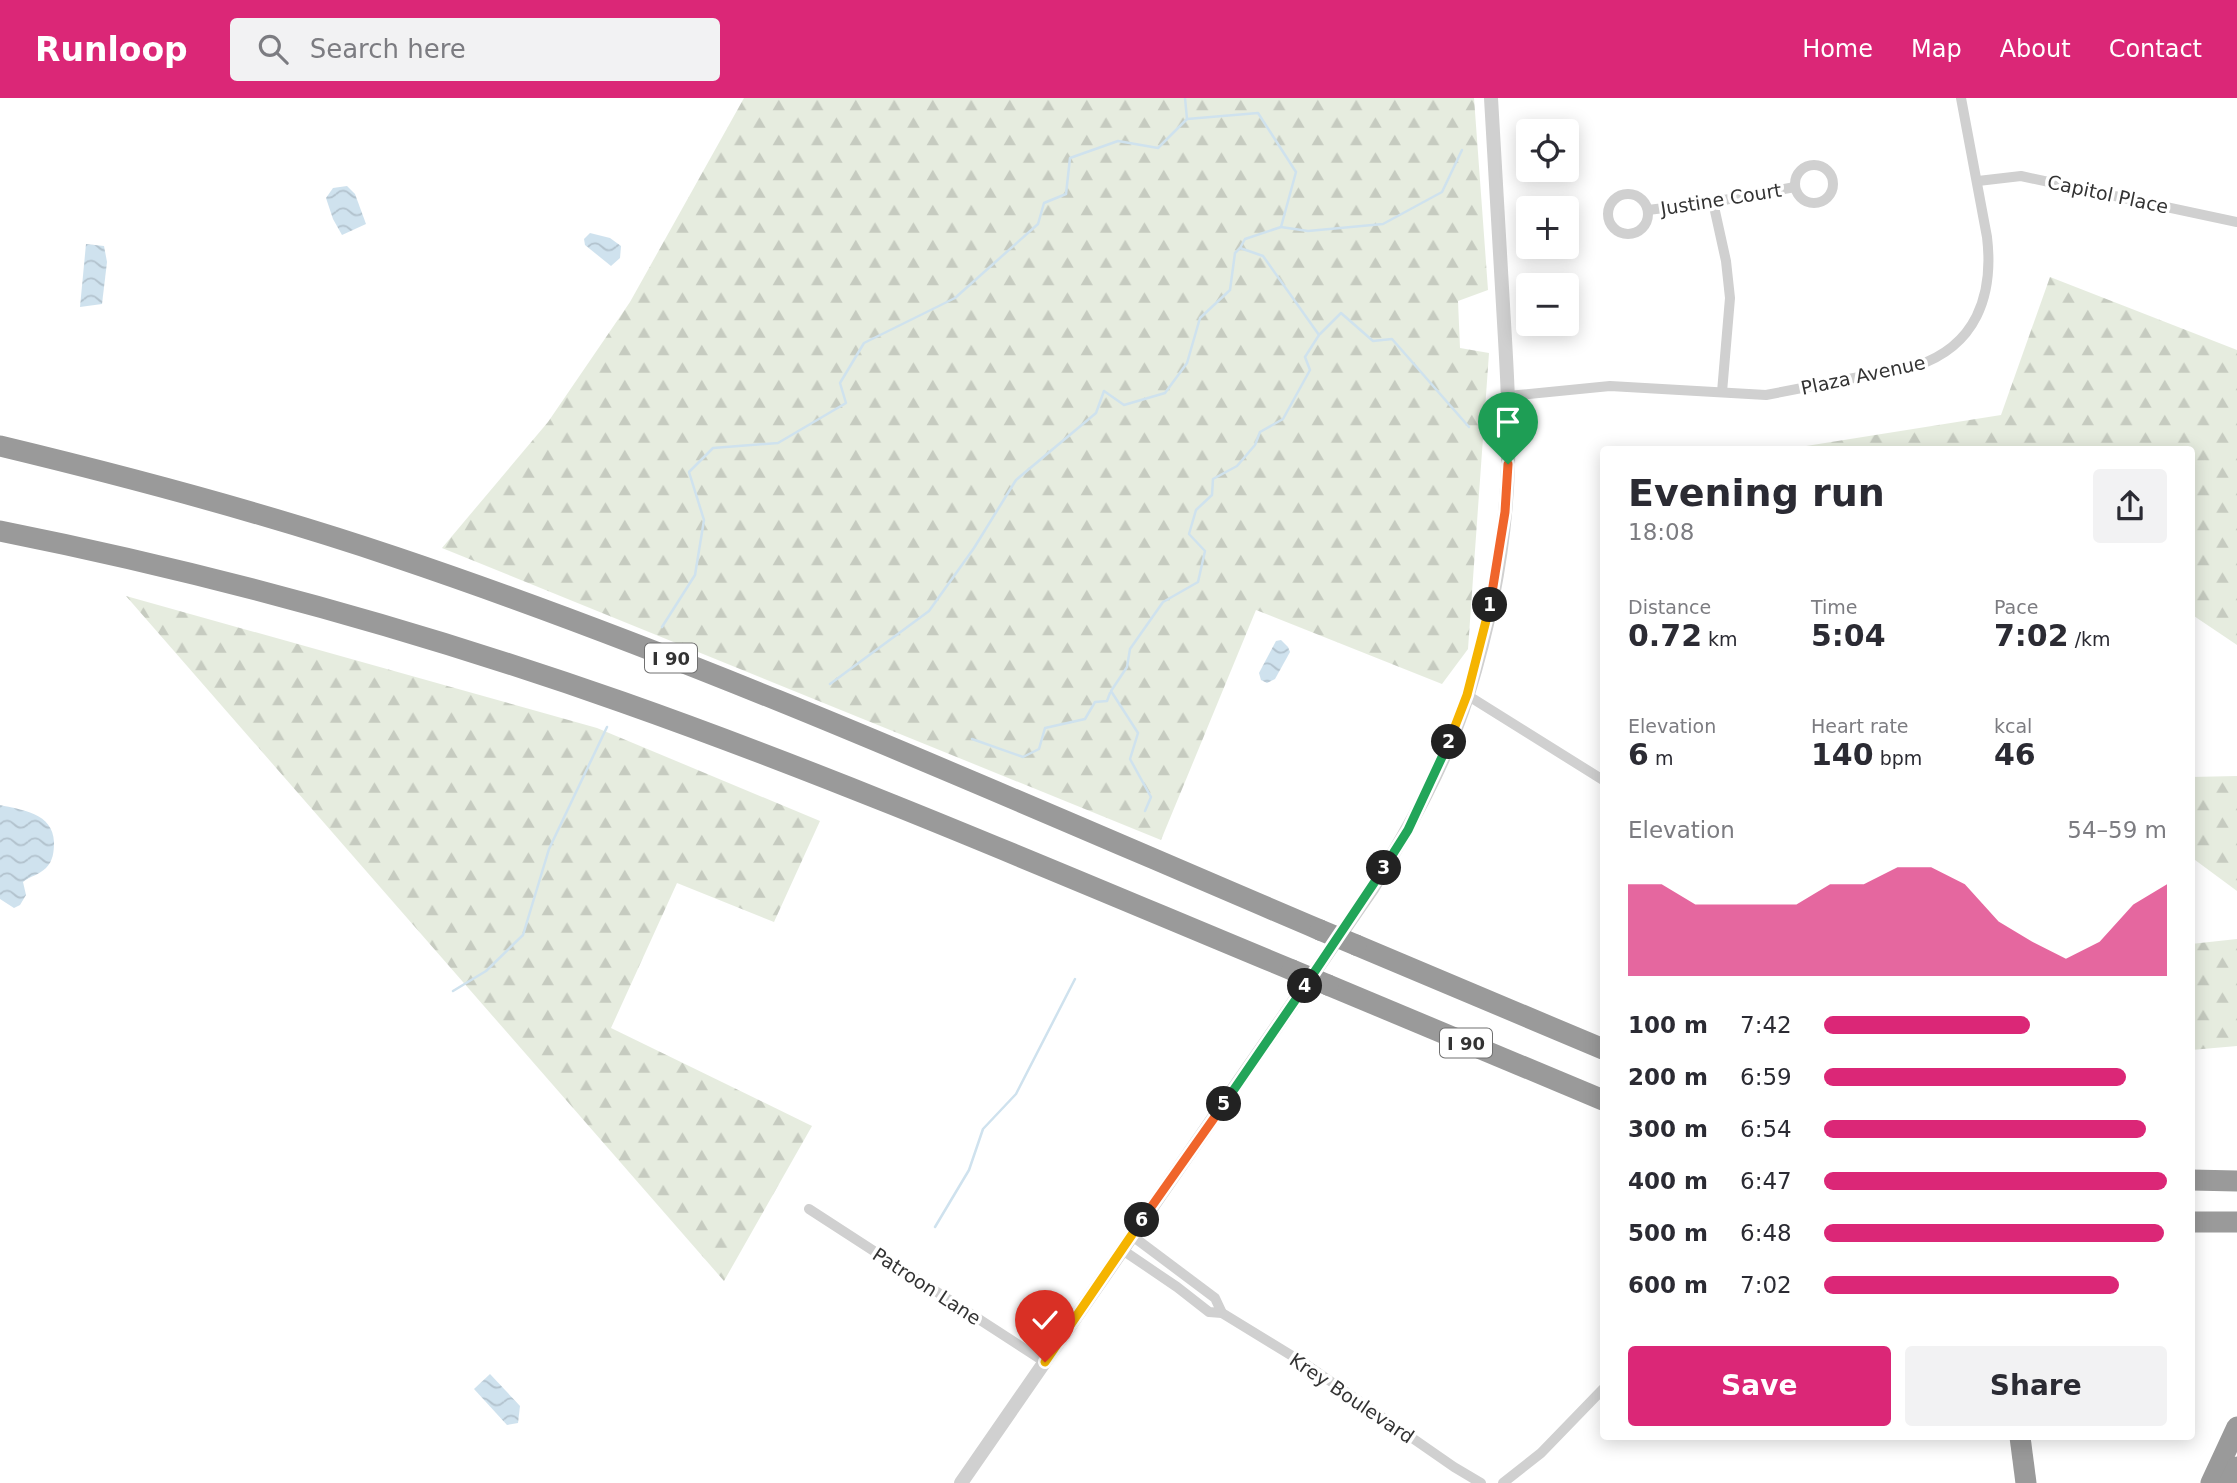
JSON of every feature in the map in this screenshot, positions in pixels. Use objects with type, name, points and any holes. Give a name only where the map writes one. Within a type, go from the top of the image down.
[{"type":"highway","name":"I 90","points":[[0,446],[188,494],[292,525],[390,555],[541,608],[787,704],[1600,1048]]},
{"type":"highway","name":"I 90","points":[[0,531],[168,568],[271,595],[470,652],[619,701],[874,797],[1600,1099]]},
{"type":"highway","points":[[2195,1180],[2237,1181]]},
{"type":"highway","points":[[2195,1222],[2237,1222]]},
{"type":"highway","points":[[2211,1483],[2237,1427]]},
{"type":"highway","points":[[2020,1440],[2026,1483]]},
{"type":"highway","points":[[2229,1483],[2237,1467]]},
{"type":"street","points":[[961,1483],[1372,889],[1428,791],[1467,695],[1489,614],[1505,512],[1508,464],[1508,396],[1491,98]]},
{"type":"street","name":"Plaza Avenue","points":[[1508,396],[1610,386],[1766,395],[1854,379],[1933,360],[1958,343],[1976,318],[1986,295],[1989,278],[1990,260],[1978,181],[1961,98]]},
{"type":"street","name":"Capitol Place","points":[[1978,181],[2021,176],[2237,222]]},
{"type":"street","name":"Justine Court","points":[[1648,210],[1713,202],[1795,187]]},
{"type":"street","points":[[1713,202],[1726,261],[1730,298],[1722,392]]},
{"type":"street","points":[[1467,695],[1600,778]]},
{"type":"street","name":"Patroon Lane","points":[[809,1209],[1045,1362]]},
{"type":"street","name":"Krey Boulevard","points":[[1131,1235],[1215,1298],[1222,1313]]},
{"type":"street","name":"Krey Boulevard","points":[[1121,1249],[1209,1312],[1222,1313],[1307,1365],[1481,1483]]},
{"type":"street","points":[[1503,1483],[1541,1453],[1600,1392]]},
{"type":"green space","points":[[744,98],[1474,98],[1488,290],[1458,301],[1460,348],[1489,353],[1468,649],[1442,684],[1256,610],[1161,840],[442,548],[548,422],[630,302]]},
{"type":"green space","points":[[2050,277],[2237,350],[2237,645],[2195,617],[2195,446],[1806,446],[2001,415]]},
{"type":"green space","points":[[126,596],[597,728],[820,821],[774,922],[677,883],[611,1028],[812,1126],[724,1281]]},
{"type":"green space","points":[[2237,776],[2237,891],[2195,860],[2195,777]]},
{"type":"green space","points":[[2237,939],[2237,1046],[2195,1050],[2195,944]]},
{"type":"water","points":[[347,186],[355,194],[366,224],[342,235],[326,198],[333,188]]},
{"type":"water","points":[[590,233],[610,238],[621,246],[620,258],[611,266],[585,245],[584,239]]},
{"type":"water","points":[[86,244],[104,246],[107,262],[102,304],[80,307]]},
{"type":"water","points":[[1281,640],[1290,652],[1275,679],[1267,683],[1261,680],[1259,673],[1276,641]]},
{"type":"water","points":[[0,805],[35,814],[48,825],[54,842],[50,862],[43,870],[23,882],[26,895],[20,905],[14,908],[0,899]]},
{"type":"water","points":[[490,1374],[520,1406],[518,1423],[507,1425],[474,1389]]},
{"type":"waterway","points":[[1145,811],[1151,797],[1130,759],[1138,733],[1111,691],[1127,667],[1130,649],[1163,602],[1198,582],[1205,551],[1189,534],[1196,510],[1212,495],[1213,479],[1237,466],[1255,445],[1260,432],[1283,419],[1310,370],[1305,357],[1319,335],[1263,256],[1240,248],[1245,239],[1281,227],[1296,172],[1258,113],[1187,119],[1185,98]]},
{"type":"waterway","points":[[662,627],[695,575],[704,520],[689,472],[713,448],[778,443],[846,403],[840,383],[864,343],[955,298],[1038,224],[1044,203],[1066,194],[1070,158],[1118,141],[1158,148],[1187,119]]},
{"type":"waterway","points":[[1281,227],[1308,231],[1383,224],[1442,192],[1462,150]]},
{"type":"waterway","points":[[830,684],[929,611],[974,548],[1016,480],[1096,413],[1104,391],[1124,405],[1165,393],[1187,363],[1200,318],[1230,290],[1235,253],[1240,248]]},
{"type":"waterway","points":[[1320,334],[1341,313],[1373,341],[1392,339],[1469,427]]},
{"type":"waterway","points":[[972,739],[1023,757],[1039,749],[1045,728],[1085,719],[1095,702],[1107,701],[1110,693]]},
{"type":"waterway","points":[[453,991],[486,971],[523,935],[549,849],[607,727]]},
{"type":"waterway","points":[[935,1227],[969,1170],[983,1129],[1016,1094],[1075,979]]},
{"type":"route","points":[[1045,1362],[1372,889],[1408,830],[1428,791],[1467,695],[1489,614],[1505,512],[1508,464]]}]
